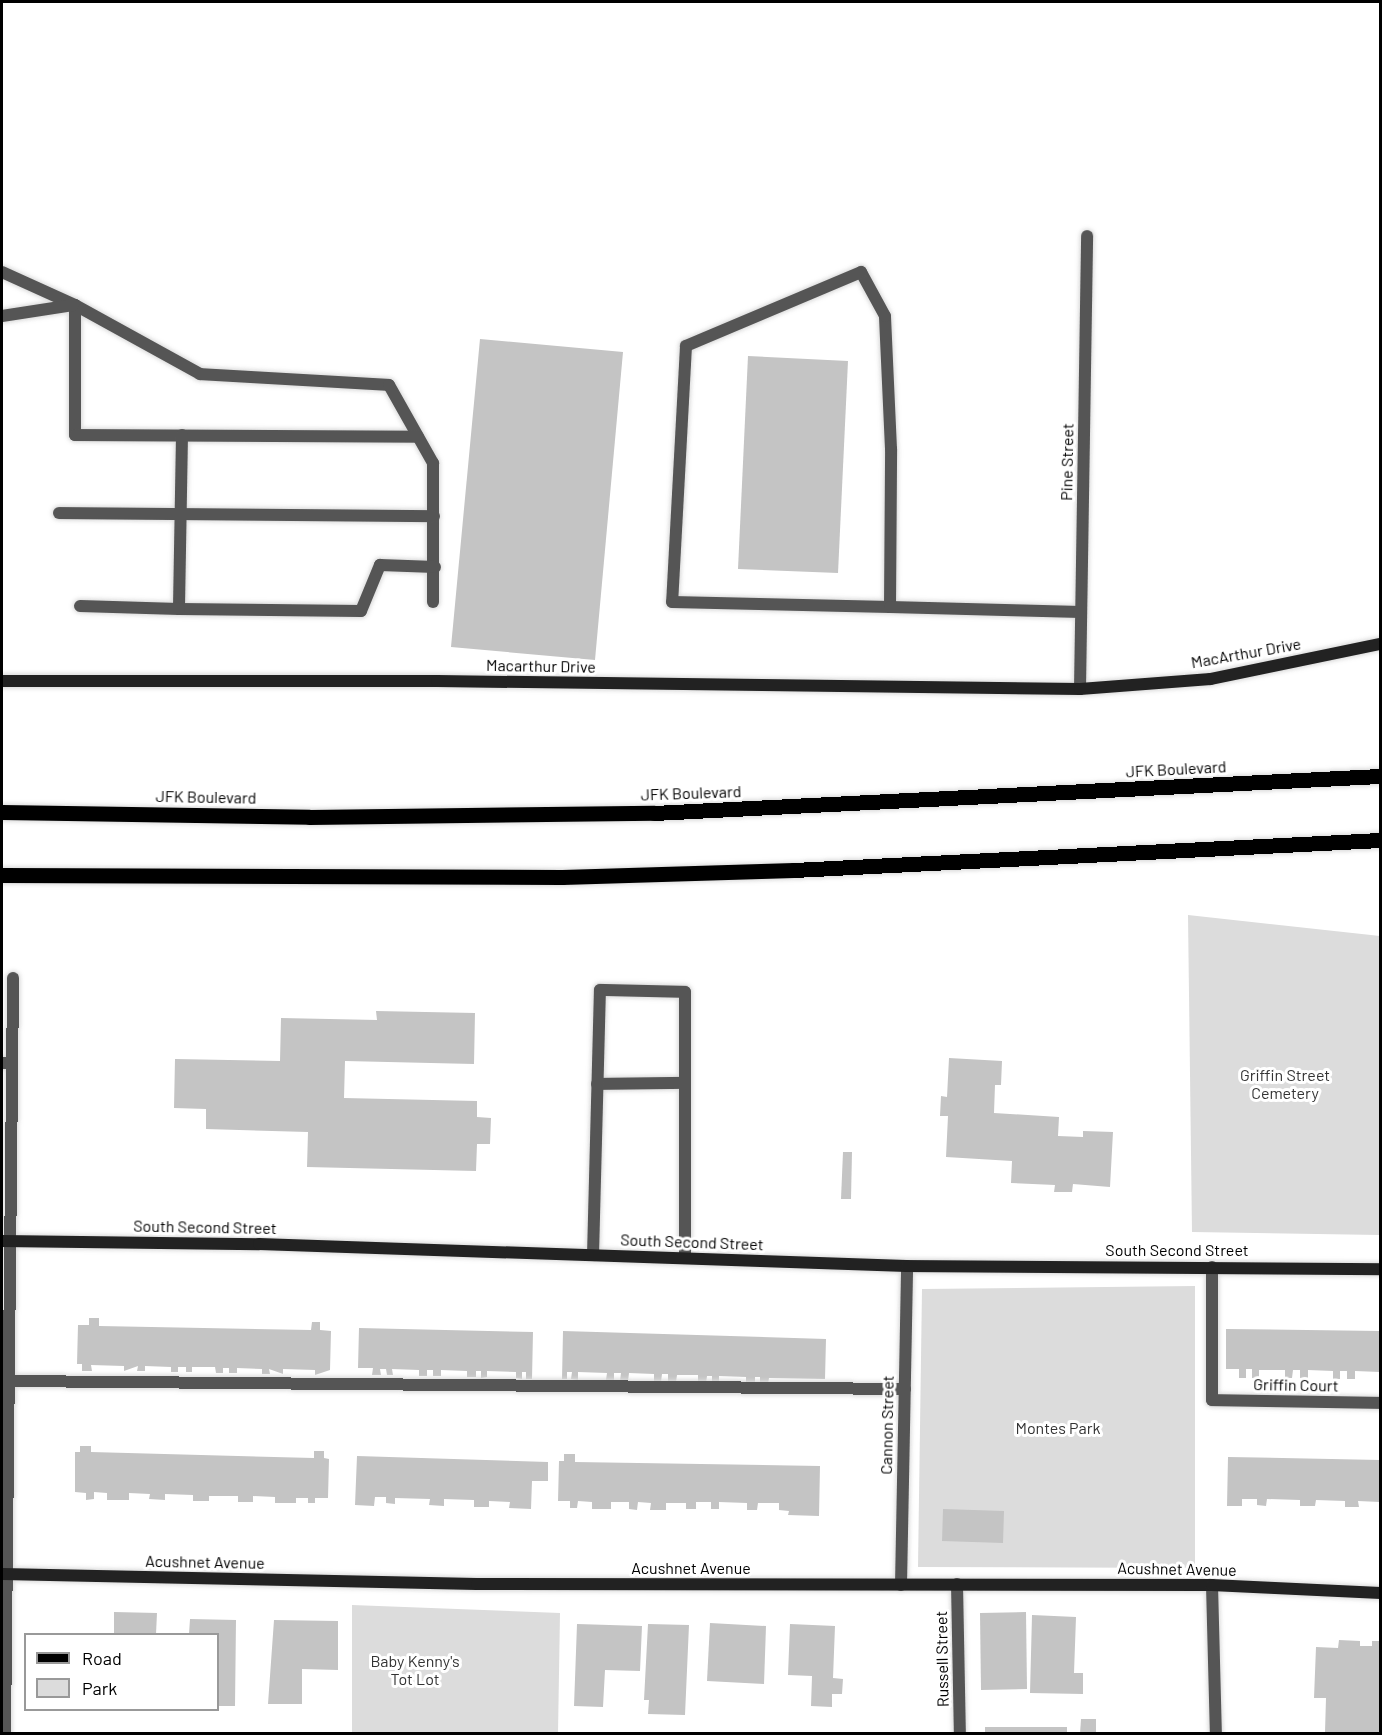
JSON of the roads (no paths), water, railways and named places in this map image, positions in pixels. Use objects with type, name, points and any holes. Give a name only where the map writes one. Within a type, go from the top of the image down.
[{"type":"main road","name":"JFK Boulevard","points":[[2,812],[309,817],[643,813],[1380,776]]},
{"type":"main road","points":[[2,875],[562,877],[794,870],[1380,840]]},
{"type":"street","name":"Pine Street","points":[[1080,689],[1087,236]]},
{"type":"street","points":[[2,272],[75,305],[200,374],[389,385],[433,463],[435,567],[433,602]]},
{"type":"street","points":[[890,607],[891,449],[885,316],[861,272],[686,346],[672,602],[1081,612]]},
{"type":"street","points":[[2,316],[75,305]]},
{"type":"street","points":[[75,305],[75,435],[418,437]]},
{"type":"street","points":[[179,609],[182,435]]},
{"type":"street","points":[[60,513],[181,516],[434,516]]},
{"type":"street","points":[[80,606],[361,611],[380,565],[435,567]]},
{"type":"street","name":"MacArthur Drive","points":[[1080,689],[1211,679],[1380,644]]},
{"type":"street","name":"Macarthur Drive","points":[[2,681],[437,681],[1080,689]]},
{"type":"street","points":[[5,1734],[4,1574],[9,1381],[6,1241],[7,1063],[13,978]]},
{"type":"street","points":[[593,1255],[600,990],[685,992],[685,1258]]},
{"type":"street","points":[[597,1084],[685,1083]]},
{"type":"street","name":"South Second Street","points":[[6,1241],[593,1255],[907,1266],[1380,1269]]},
{"type":"street","name":"Cannon Street","points":[[901,1585],[907,1266]]},
{"type":"street","name":"Griffin Court","points":[[1212,1267],[1212,1400],[1380,1403]]},
{"type":"street","points":[[9,1381],[905,1389]]},
{"type":"street","name":"Acushnet Avenue","points":[[4,1574],[477,1584],[1212,1585],[1380,1593]]},
{"type":"street","name":"Russell Street","points":[[957,1584],[960,1734]]},
{"type":"street","points":[[1212,1585],[1216,1734]]},
{"type":"park label","name":"Griffin Street Cemetery","points":[[1285,1084]]},
{"type":"park label","name":"Montes Park","points":[[1058,1428]]},
{"type":"park label","name":"Baby Kenny's Tot Lot","points":[[415,1670]]}]
